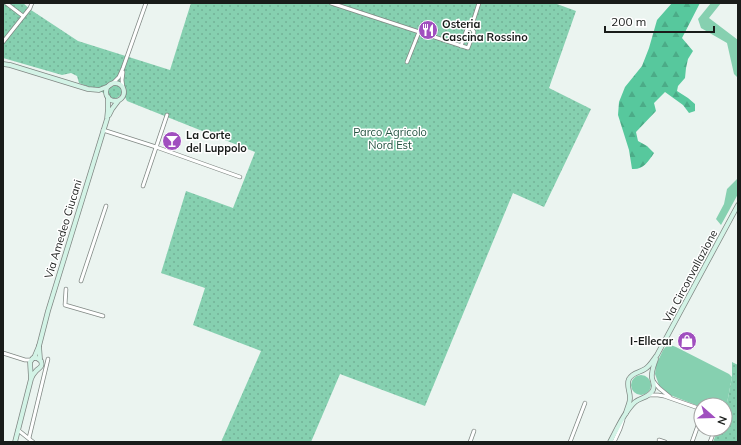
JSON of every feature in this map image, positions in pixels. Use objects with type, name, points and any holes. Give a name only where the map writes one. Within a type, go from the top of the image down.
[{"type":"main road","points":[[3,63],[84,87],[103,89],[110,85],[118,84],[123,88]]},
{"type":"main road","name":"Via Amedeo Ciucani","points":[[107,119],[107,91],[110,85]]},
{"type":"main road","name":"Via Amedeo Ciucani","points":[[15,442],[31,379],[31,362],[39,346],[48,311],[103,130],[112,109],[123,95],[123,88]]},
{"type":"main road","points":[[96,89],[112,101],[119,100]]},
{"type":"main road","name":"Via Circonvallazione","points":[[625,414],[630,399],[628,385],[630,377],[635,373],[641,372],[657,355],[738,205]]},
{"type":"main road","name":"Via Amedeo Ciucani","points":[[31,379],[37,370],[42,366],[39,346]]},
{"type":"main road","name":"Via Circonvallazione","points":[[610,442],[625,414],[634,402],[648,396],[651,393],[653,388],[653,368],[657,355]]},
{"type":"main road","points":[[37,370],[33,370],[31,362],[37,358],[40,359]]},
{"type":"main road","points":[[641,372],[648,374],[653,380]]},
{"type":"main road","points":[[629,391],[634,396],[641,398]]},
{"type":"street","points":[[6,3],[23,16]]},
{"type":"street","points":[[3,42],[30,8],[32,3]]},
{"type":"street","name":"Via Amedeo Ciucani","points":[[110,85],[119,77],[123,68],[146,3]]},
{"type":"street","points":[[331,3],[468,48],[474,32],[471,28]]},
{"type":"street","points":[[461,46],[467,29],[471,28],[479,3]]},
{"type":"street","points":[[407,62],[418,32]]},
{"type":"street","name":"Via Amedeo Ciucani","points":[[123,68],[123,88]]},
{"type":"street","points":[[143,186],[167,115]]},
{"type":"street","points":[[103,130],[240,177]]},
{"type":"street","points":[[81,281],[106,206]]},
{"type":"street","points":[[66,289],[65,305],[103,316]]},
{"type":"street","points":[[3,353],[31,362]]},
{"type":"street","points":[[29,438],[48,359]]},
{"type":"street","points":[[653,380],[661,390],[674,399]]},
{"type":"street","points":[[648,396],[658,395],[693,406]]},
{"type":"street","points":[[570,442],[585,402]]},
{"type":"street","points":[[614,442],[625,414]]},
{"type":"street","points":[[18,430],[33,442]]},
{"type":"street","points":[[470,442],[474,431]]},
{"type":"street","points":[[659,440],[665,442]]},
{"type":"green space","name":"Parco Agricolo Nord Est","points":[[3,3],[23,3],[31,10],[78,41],[170,70],[191,3],[557,3],[576,11],[549,88],[591,109],[544,207],[513,193],[425,406],[340,374],[311,442],[221,442],[261,351],[193,325],[205,288],[161,273],[186,191],[233,208],[255,152],[127,101],[122,94],[117,98],[112,98],[109,95],[79,83],[77,76],[71,73],[62,75],[3,58]]},
{"type":"green space","points":[[672,3],[700,3],[682,38],[693,51],[688,59],[685,78],[678,86],[677,91],[695,104],[695,111],[689,113],[683,105],[665,92],[654,103],[656,111],[636,132],[638,141],[647,146],[654,153],[642,167],[632,169],[629,150],[618,115],[619,102],[625,87],[642,66],[657,20]]},
{"type":"green space","points":[[711,3],[721,3],[709,18],[738,40],[738,78],[734,74],[727,43],[701,28],[698,19]]},
{"type":"green space","points":[[738,178],[738,194],[721,225],[716,219],[724,204],[727,189]]},
{"type":"green space","points":[[668,344],[729,374],[732,377],[728,397],[693,397],[693,404],[670,395],[659,385],[655,374],[656,365],[663,350]]},
{"type":"green space","points":[[732,362],[738,365],[738,442],[713,442],[715,437],[733,437],[733,397],[728,397],[732,377]]},
{"type":"green space","points":[[637,375],[645,375],[651,381],[651,389],[645,395],[637,395],[631,389],[631,381]]},
{"type":"place","name":"Osteria Cascina Rossino","points":[[428,30]]},
{"type":"place","name":"La Corte del Luppolo","points":[[172,141]]},
{"type":"place","name":"I-Ellecar","points":[[687,341]]}]
